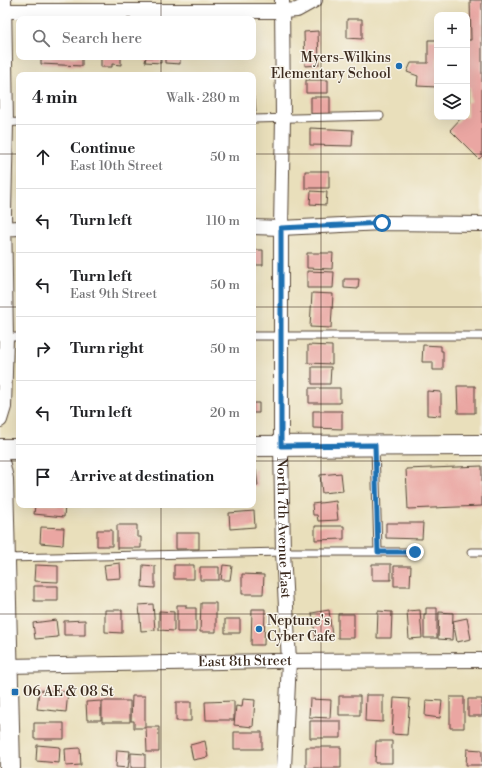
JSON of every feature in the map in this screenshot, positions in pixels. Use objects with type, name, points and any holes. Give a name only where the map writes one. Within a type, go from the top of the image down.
[{"type":"main road","points":[[256,446],[482,445]]},
{"type":"main road","points":[[0,449],[16,449]]},
{"type":"main road","points":[[0,465],[3,479],[10,768]]},
{"type":"street","points":[[0,420],[4,407],[12,337],[3,310],[2,229],[8,122],[2,7],[282,6],[297,10],[315,0]]},
{"type":"street","name":"North 7th Avenue East","points":[[282,6],[283,118],[281,228],[281,446],[283,552],[289,661],[284,768]]},
{"type":"street","points":[[256,228],[382,223],[482,224]]},
{"type":"street","points":[[2,229],[16,228]]},
{"type":"street","name":"East 8th Street","points":[[7,666],[289,661],[482,660]]},
{"type":"lane","points":[[256,119],[380,116]]},
{"type":"lane","points":[[256,336],[482,336]]},
{"type":"lane","points":[[375,445],[378,552]]},
{"type":"lane","points":[[5,558],[283,552],[415,552]]},
{"type":"lane","points":[[471,552],[482,552]]},
{"type":"building","points":[[470,0],[482,0],[482,156],[479,159],[450,130],[459,120],[470,120]]},
{"type":"building","points":[[347,19],[362,19],[362,39],[347,38]]},
{"type":"building","points":[[318,31],[319,65],[305,66],[304,32]]},
{"type":"building","points":[[428,40],[434,40],[434,87],[417,86],[418,76],[407,72],[411,63],[428,63]]},
{"type":"building","points":[[41,60],[82,60],[82,66],[41,64]]},
{"type":"building","points":[[101,60],[121,60],[121,65],[112,64],[112,67],[101,67]]},
{"type":"building","points":[[145,60],[161,60],[161,63],[145,62]]},
{"type":"building","points":[[165,60],[180,60],[180,64],[165,63]]},
{"type":"building","points":[[306,80],[328,80],[328,93],[306,93]]},
{"type":"building","points":[[311,97],[330,97],[330,114],[311,114]]},
{"type":"building","points":[[310,128],[353,130],[352,146],[310,145]]},
{"type":"building","points":[[305,171],[329,171],[329,188],[305,188]]},
{"type":"building","points":[[311,191],[327,192],[326,205],[310,204]]},
{"type":"building","points":[[256,250],[263,250],[263,265],[256,265]]},
{"type":"building","points":[[307,253],[333,253],[332,269],[307,268]]},
{"type":"building","points":[[307,271],[334,272],[333,288],[307,288]]},
{"type":"building","points":[[344,279],[359,279],[358,289],[344,288]]},
{"type":"building","points":[[312,293],[333,294],[331,328],[310,327]]},
{"type":"building","points":[[308,345],[332,346],[332,364],[308,363]]},
{"type":"building","points":[[423,345],[441,346],[441,351],[443,351],[443,370],[433,370],[433,362],[422,362]]},
{"type":"building","points":[[312,367],[331,367],[330,384],[312,384]]},
{"type":"building","points":[[457,386],[475,386],[475,413],[458,413]]},
{"type":"building","points":[[309,388],[340,388],[340,403],[309,403]]},
{"type":"building","points":[[427,391],[441,392],[441,416],[427,415]]},
{"type":"building","points":[[256,403],[259,403],[259,413],[256,413]]},
{"type":"building","points":[[313,411],[342,411],[342,429],[313,428]]},
{"type":"building","points":[[482,466],[482,506],[408,509],[406,469]]},
{"type":"building","points":[[256,470],[258,486],[256,486]]},
{"type":"building","points":[[341,473],[343,491],[322,493],[320,475]]},
{"type":"building","points":[[336,501],[338,520],[318,521],[317,515],[313,515],[312,504]]},
{"type":"building","points":[[35,508],[65,508],[64,517],[34,514]]},
{"type":"building","points":[[254,511],[255,527],[230,529],[229,513]]},
{"type":"building","points":[[386,523],[423,523],[422,539],[386,538]]},
{"type":"building","points":[[117,525],[137,525],[137,537],[141,537],[141,548],[117,548]]},
{"type":"building","points":[[315,526],[344,526],[344,539],[315,540]]},
{"type":"building","points":[[41,527],[64,528],[63,545],[40,543]]},
{"type":"building","points":[[97,530],[112,530],[112,546],[97,546]]},
{"type":"building","points":[[176,533],[199,533],[199,549],[176,549]]},
{"type":"building","points":[[120,563],[121,578],[106,579],[104,565]]},
{"type":"building","points":[[372,564],[391,564],[391,580],[372,580]]},
{"type":"building","points":[[35,565],[58,566],[58,582],[34,581]]},
{"type":"building","points":[[143,565],[155,566],[155,588],[142,587]]},
{"type":"building","points":[[174,565],[194,565],[194,579],[174,579]]},
{"type":"building","points":[[223,565],[232,566],[230,580],[221,580]]},
{"type":"building","points":[[394,566],[411,566],[410,586],[394,586]]},
{"type":"building","points":[[200,567],[219,567],[219,580],[200,580]]},
{"type":"building","points":[[242,574],[264,575],[263,594],[242,594]]},
{"type":"building","points":[[34,586],[58,586],[58,601],[34,601]]},
{"type":"building","points":[[201,603],[216,603],[216,632],[200,632]]},
{"type":"building","points":[[153,604],[155,630],[141,631],[139,605]]},
{"type":"building","points":[[177,605],[186,605],[186,608],[196,608],[196,632],[177,632]]},
{"type":"building","points":[[426,608],[437,608],[437,638],[424,638],[424,614],[426,614]]},
{"type":"building","points":[[252,609],[265,609],[264,645],[251,645]]},
{"type":"building","points":[[105,610],[122,610],[122,633],[105,632]]},
{"type":"building","points":[[329,610],[332,637],[316,640],[312,613]]},
{"type":"building","points":[[420,610],[422,638],[409,639],[407,611]]},
{"type":"building","points":[[159,611],[174,612],[174,631],[159,630]]},
{"type":"building","points":[[378,611],[392,612],[391,638],[377,638]]},
{"type":"building","points":[[439,612],[453,613],[452,640],[438,639]]},
{"type":"building","points":[[338,614],[354,614],[354,638],[338,638]]},
{"type":"building","points":[[467,618],[471,639],[457,642],[453,621]]},
{"type":"building","points":[[225,619],[240,619],[240,633],[225,633]]},
{"type":"building","points":[[56,620],[58,637],[35,639],[33,623]]},
{"type":"building","points":[[85,620],[85,635],[64,635],[64,621]]},
{"type":"building","points":[[39,690],[68,692],[66,712],[37,709]]},
{"type":"building","points":[[366,695],[383,695],[383,722],[365,721]]},
{"type":"building","points":[[132,696],[145,696],[145,728],[134,728],[134,721],[131,721]]},
{"type":"building","points":[[339,696],[360,696],[360,715],[339,715]]},
{"type":"building","points":[[450,697],[464,697],[464,728],[450,728]]},
{"type":"building","points":[[394,698],[410,699],[407,735],[392,734]]},
{"type":"building","points":[[243,699],[255,700],[253,727],[234,725],[236,706],[242,707]]},
{"type":"building","points":[[310,699],[331,700],[330,718],[309,717]]},
{"type":"building","points":[[468,699],[482,699],[482,716],[468,716]]},
{"type":"building","points":[[426,700],[442,701],[440,718],[425,716]]},
{"type":"building","points":[[101,701],[101,720],[87,720],[86,702]]},
{"type":"building","points":[[102,701],[130,701],[130,722],[102,722]]},
{"type":"building","points":[[234,701],[234,720],[206,720],[205,702]]},
{"type":"building","points":[[176,702],[191,702],[191,721],[176,721]]},
{"type":"building","points":[[310,721],[341,721],[341,738],[310,738]]},
{"type":"building","points":[[34,723],[64,723],[64,739],[34,739]]},
{"type":"building","points":[[146,727],[159,727],[159,752],[147,752]]},
{"type":"building","points":[[234,732],[262,732],[262,749],[234,749]]},
{"type":"building","points":[[205,741],[208,757],[193,760],[190,745]]},
{"type":"building","points":[[376,741],[392,741],[392,763],[375,763]]},
{"type":"building","points":[[37,745],[60,747],[59,763],[36,761]]},
{"type":"building","points":[[306,747],[341,747],[341,768],[306,768]]},
{"type":"building","points":[[80,748],[81,765],[66,766],[65,749]]},
{"type":"building","points":[[467,749],[482,750],[482,765],[466,765]]},
{"type":"building","points":[[117,750],[130,751],[128,768],[116,767]]},
{"type":"building","points":[[131,753],[145,754],[145,768],[131,768]]},
{"type":"place","name":"Myers-Wilkins Elementary School","points":[[399,66]]},
{"type":"place","name":"Neptune's Cyber Cafe","points":[[259,629]]},
{"type":"place","name":"06 AE & 08 St","points":[[15,692]]},
{"type":"route","points":[[382,223],[281,228],[281,446],[375,445],[378,552],[415,552]]}]
